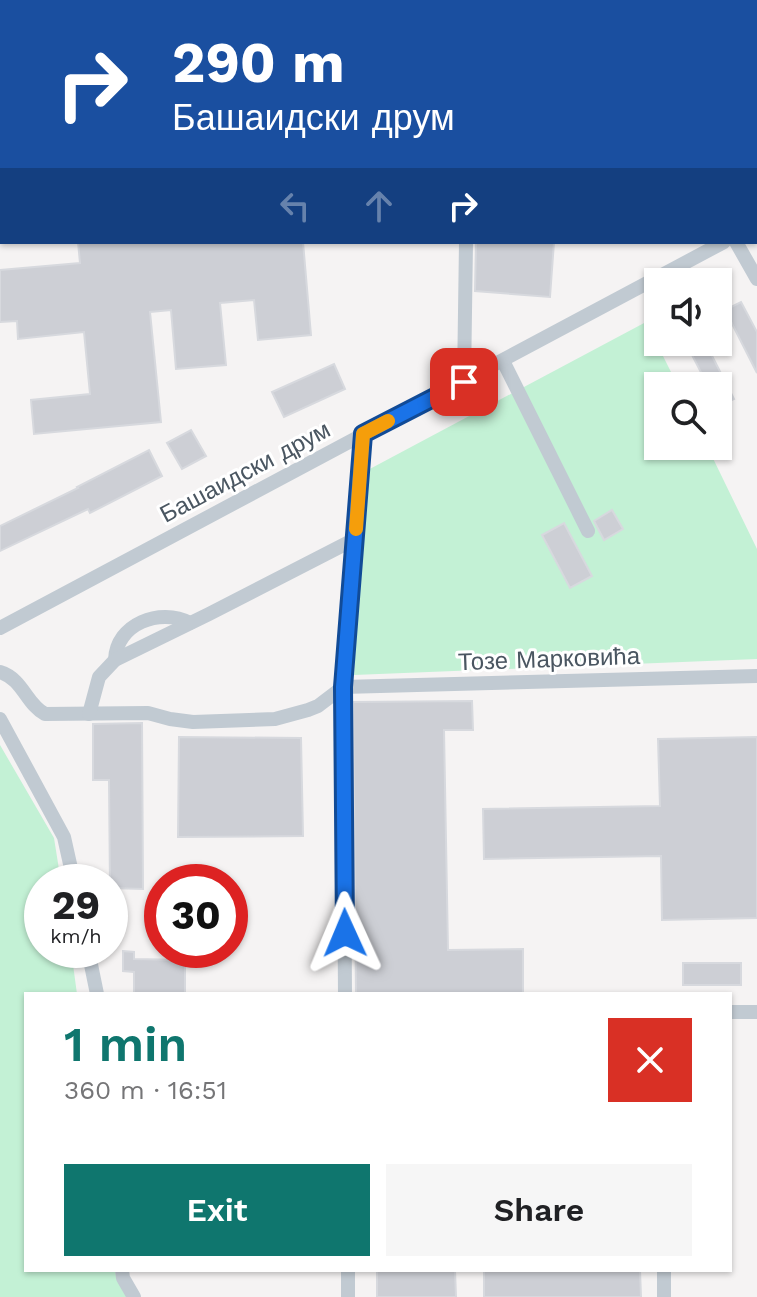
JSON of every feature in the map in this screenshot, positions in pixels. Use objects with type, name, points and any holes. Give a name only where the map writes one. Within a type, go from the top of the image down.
[{"type":"street","points":[[464,382],[466,244]]},
{"type":"street","name":"Башаидски друм","points":[[0,628],[720,244]]},
{"type":"street","points":[[737,244],[757,279]]},
{"type":"street","points":[[503,361],[588,531]]},
{"type":"street","points":[[345,992],[343,687],[363,434]]},
{"type":"street","points":[[89,714],[99,677],[115,660],[355,539]]},
{"type":"street","points":[[115,660],[118,644],[129,629],[143,620],[175,618],[190,623]]},
{"type":"street","points":[[0,672],[15,680],[37,709],[49,715],[148,713],[193,722],[275,719],[298,714],[318,706],[343,687]]},
{"type":"street","name":"Тозе Марковића","points":[[343,687],[757,676]]},
{"type":"street","points":[[0,719],[64,837],[70,864]]},
{"type":"street","points":[[92,968],[97,992]]},
{"type":"street","points":[[732,1012],[757,1012]]},
{"type":"street","points":[[122,1272],[134,1297]]},
{"type":"street","points":[[348,1272],[348,1297]]},
{"type":"street","points":[[664,1272],[664,1297]]},
{"type":"green space","points":[[644,323],[644,356],[663,356],[671,372],[644,372],[644,460],[714,460],[757,549],[757,659],[354,675],[366,471]]},
{"type":"green space","points":[[0,745],[54,838],[58,864],[24,864],[24,968],[73,968],[77,992],[24,992],[24,1272],[115,1272],[129,1297],[0,1297]]},
{"type":"building","points":[[78,244],[303,244],[311,335],[258,340],[254,300],[220,303],[226,365],[176,369],[171,310],[150,312],[161,422],[34,434],[31,400],[90,394],[84,332],[18,339],[17,321],[0,322],[0,270],[80,263]]},
{"type":"building","points":[[476,244],[554,244],[550,297],[475,291]]},
{"type":"building","points":[[741,302],[757,332],[757,373],[732,324],[732,306]]},
{"type":"building","points":[[693,356],[712,356],[720,372],[701,372]]},
{"type":"building","points":[[334,364],[345,389],[284,417],[272,392]]},
{"type":"building","points":[[191,430],[206,456],[182,469],[167,443]]},
{"type":"building","points":[[149,450],[162,476],[90,513],[88,509],[0,551],[0,526]]},
{"type":"building","points":[[612,510],[623,529],[604,540],[594,521]]},
{"type":"building","points":[[564,523],[592,576],[570,588],[542,535]]},
{"type":"building","points":[[472,701],[473,730],[444,730],[448,950],[523,949],[523,992],[356,992],[353,702]]},
{"type":"building","points":[[142,723],[143,889],[128,889],[128,864],[110,864],[109,780],[93,780],[93,724]]},
{"type":"building","points":[[179,737],[301,738],[303,836],[178,837]]},
{"type":"building","points":[[757,737],[757,918],[662,920],[661,856],[484,859],[483,809],[660,806],[658,739]]},
{"type":"building","points":[[128,951],[134,952],[134,959],[144,959],[144,968],[185,968],[185,992],[134,992],[134,972],[123,971],[123,968],[128,968]]},
{"type":"building","points":[[683,963],[741,963],[741,985],[683,985]]},
{"type":"building","points":[[377,1272],[455,1272],[456,1297],[377,1297]]},
{"type":"building","points":[[484,1272],[640,1272],[641,1297],[484,1297]]},
{"type":"slow traffic","points":[[356,529],[363,434],[388,421]]},
{"type":"route","points":[[345,933],[343,687],[363,434],[464,382]]}]
